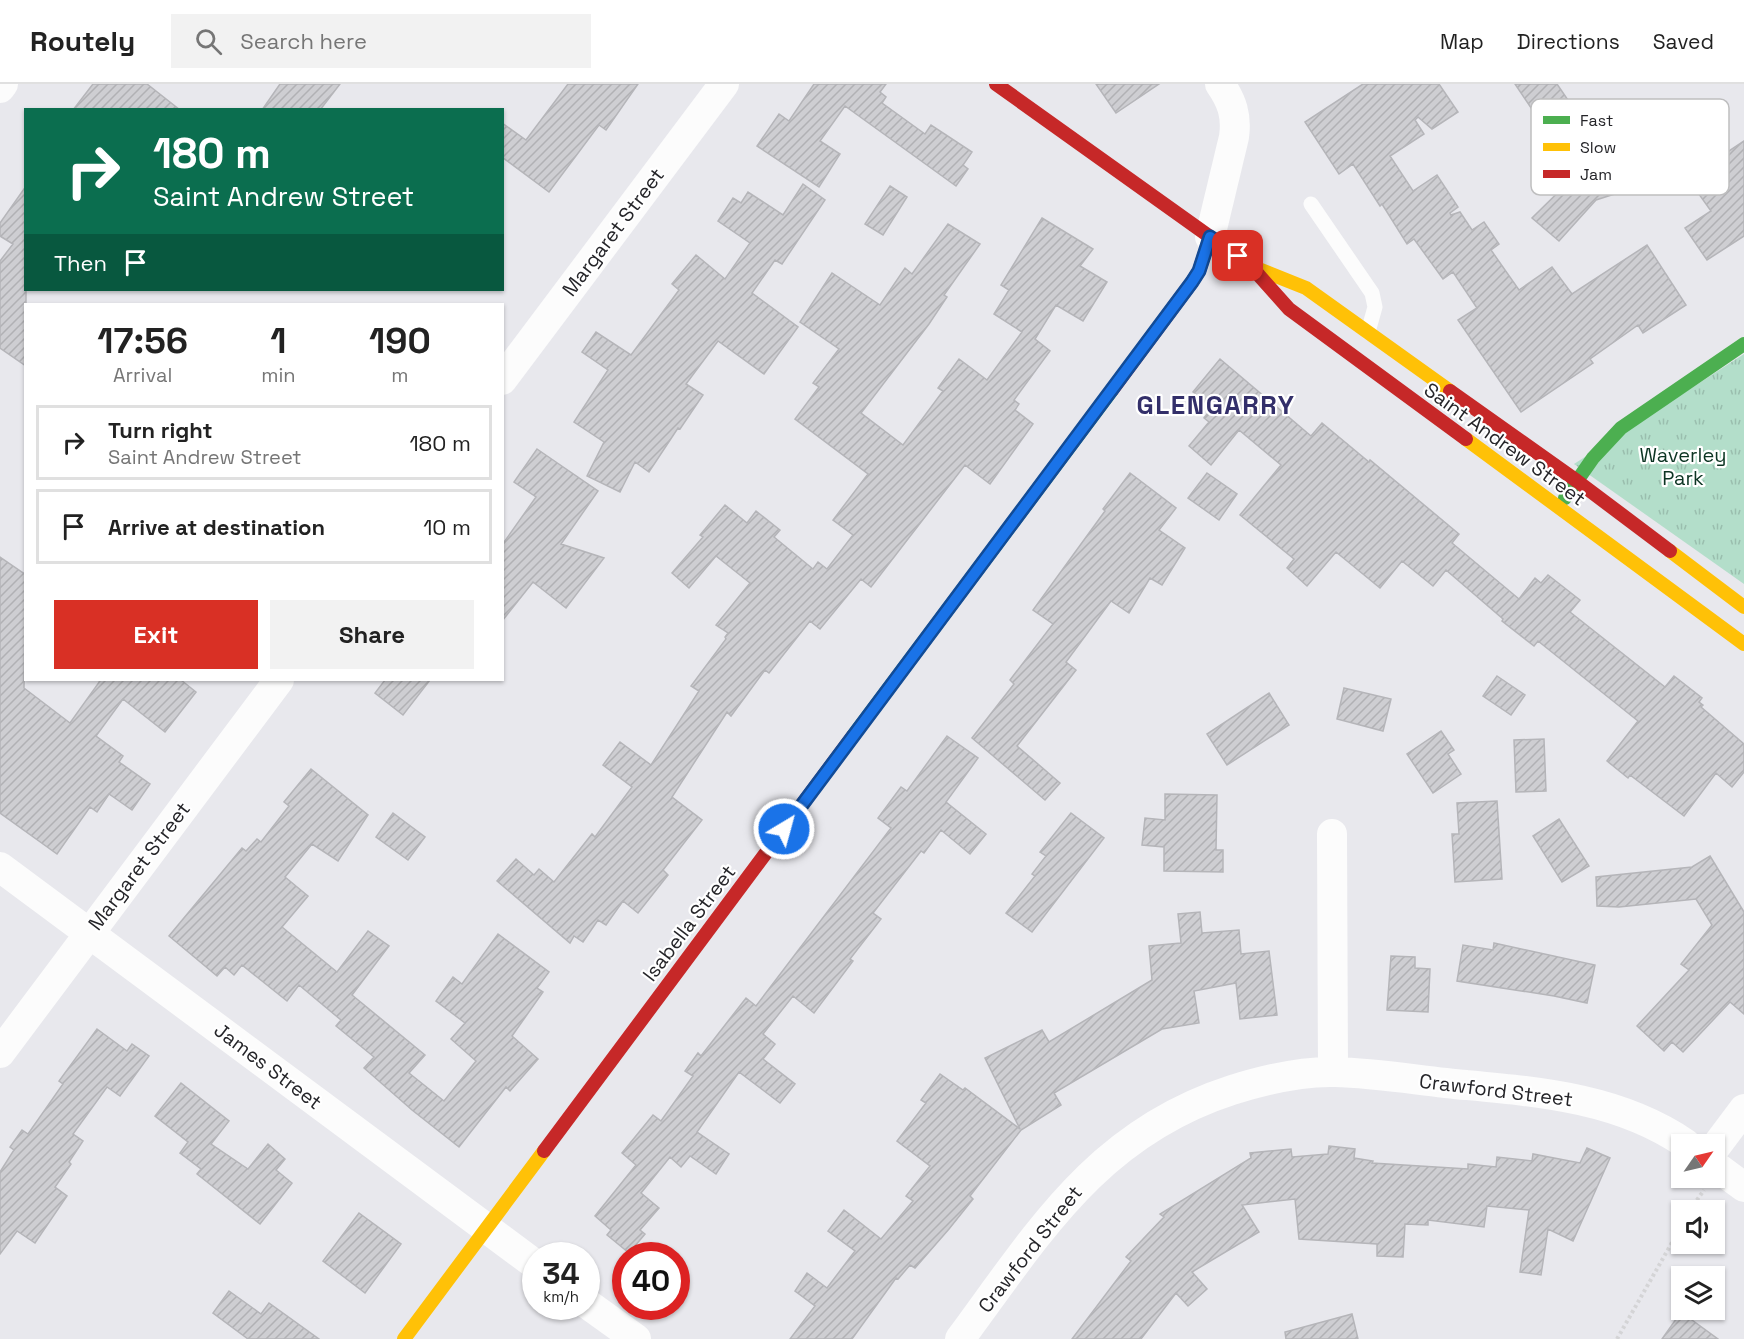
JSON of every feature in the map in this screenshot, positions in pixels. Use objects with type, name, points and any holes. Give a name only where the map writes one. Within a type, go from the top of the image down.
[{"type":"street","points":[[0,88],[3,84]]},
{"type":"street","name":"Margaret Street","points":[[504,377],[724,84]]},
{"type":"street","name":"Saint Andrew Street","points":[[996,84],[1251,266],[1289,309],[1744,644]]},
{"type":"street","points":[[1210,237],[1236,123],[1230,88]]},
{"type":"street","name":"Isabella Street","points":[[404,1339],[1192,282],[1199,271],[1210,237]]},
{"type":"street","name":"Saint Andrew Street","points":[[1251,266],[1306,288],[1577,481],[1744,607]]},
{"type":"street","points":[[1558,508],[1593,458],[1621,428],[1744,344]]},
{"type":"street","name":"Margaret Street","points":[[0,1053],[278,681]]},
{"type":"street","points":[[1332,834],[1333,1072]]},
{"type":"street","name":"James Street","points":[[0,867],[522,1255]]},
{"type":"street","name":"Crawford Street","points":[[960,1339],[1047,1222],[1090,1174],[1118,1150],[1182,1109],[1247,1085],[1284,1077],[1333,1072],[1537,1092],[1574,1098],[1612,1108],[1642,1120],[1671,1136]]},
{"type":"street","points":[[1725,1134],[1744,1109]]},
{"type":"street","points":[[1725,1182],[1744,1187]]},
{"type":"street","points":[[600,1312],[636,1339]]},
{"type":"lane","points":[[1311,204],[1372,293],[1375,307],[1368,332]]},
{"type":"path","points":[[1617,1339],[1671,1244]]},
{"type":"green space","name":"Waverley Park","points":[[1744,354],[1744,584],[1574,464]]},
{"type":"building","points":[[93,84],[147,84],[177,108],[75,108]]},
{"type":"building","points":[[280,84],[340,84],[322,108],[263,108]]},
{"type":"building","points":[[568,84],[638,84],[606,130],[599,125],[549,192],[504,158],[504,124],[526,140]]},
{"type":"building","points":[[814,84],[886,84],[880,92],[886,97],[882,103],[925,134],[931,125],[972,152],[963,165],[968,169],[956,186],[845,106],[820,141],[840,154],[819,187],[757,146],[779,114],[789,121]]},
{"type":"building","points":[[1096,84],[1159,84],[1116,113]]},
{"type":"building","points":[[1363,84],[1439,84],[1458,112],[1432,129],[1418,117],[1415,120],[1424,134],[1390,156],[1413,191],[1437,175],[1458,207],[1450,213],[1451,215],[1460,212],[1472,230],[1484,222],[1499,244],[1491,250],[1519,290],[1552,267],[1572,294],[1647,245],[1686,305],[1643,333],[1638,325],[1590,359],[1593,363],[1521,412],[1458,320],[1477,308],[1453,272],[1443,279],[1414,239],[1407,244],[1353,164],[1339,174],[1305,122]]},
{"type":"building","points":[[1515,84],[1557,84],[1567,99],[1531,99],[1531,108]]},
{"type":"building","points":[[1744,141],[1744,236],[1707,260],[1685,228],[1711,211],[1700,195],[1729,195],[1729,151]]},
{"type":"building","points":[[803,184],[825,200],[782,264],[775,260],[752,293],[798,327],[764,374],[718,341],[686,384],[703,395],[649,472],[635,462],[620,492],[587,476],[604,442],[574,422],[608,370],[582,352],[596,332],[631,355],[679,290],[672,284],[696,255],[725,279],[750,243],[718,221],[733,198],[741,203],[748,192],[783,215]]},
{"type":"building","points":[[890,186],[907,197],[883,235],[865,224]]},
{"type":"building","points":[[24,189],[26,303],[24,303],[24,365],[0,348],[0,261],[13,244],[0,236],[0,223]]},
{"type":"building","points":[[1556,195],[1612,195],[1596,200],[1559,241],[1532,218]]},
{"type":"building","points":[[1042,218],[1093,249],[1080,266],[1107,282],[1083,321],[1056,305],[1035,339],[1050,351],[1014,400],[1019,404],[1015,410],[1033,424],[990,484],[965,465],[871,587],[861,579],[820,629],[810,621],[769,673],[765,670],[731,716],[727,712],[672,797],[702,820],[663,870],[668,875],[638,913],[623,901],[606,925],[598,920],[583,942],[574,936],[570,943],[497,881],[516,859],[534,875],[539,869],[554,882],[592,834],[595,837],[632,787],[603,765],[620,742],[651,765],[699,691],[691,686],[728,633],[716,625],[750,583],[716,556],[689,588],[672,573],[703,537],[700,535],[725,505],[747,523],[756,511],[780,530],[774,537],[813,569],[818,562],[827,569],[853,535],[833,520],[868,474],[795,419],[819,387],[813,383],[839,349],[800,322],[832,273],[880,305],[905,268],[912,274],[948,224],[980,244],[944,295],[947,297],[929,324],[861,413],[903,445],[943,391],[938,388],[959,359],[987,380],[1022,332],[994,314],[1009,290],[1001,285]]},
{"type":"building","points":[[1220,359],[1311,436],[1322,423],[1369,462],[1370,460],[1459,534],[1452,543],[1519,599],[1535,578],[1541,583],[1548,575],[1580,600],[1570,612],[1665,687],[1674,676],[1702,698],[1699,702],[1703,705],[1701,707],[1744,744],[1744,772],[1732,787],[1716,773],[1684,816],[1630,775],[1628,778],[1607,761],[1638,721],[1538,641],[1534,646],[1502,621],[1503,619],[1446,570],[1433,586],[1402,561],[1380,588],[1336,552],[1307,586],[1287,568],[1294,559],[1240,515],[1281,465],[1239,430],[1211,465],[1189,446],[1209,422],[1204,418],[1212,408],[1193,392]]},
{"type":"building","points":[[537,449],[598,491],[561,544],[604,558],[566,608],[533,582],[504,618],[504,542],[536,497],[514,482]]},
{"type":"building","points":[[1130,473],[1176,508],[1159,530],[1185,548],[1162,585],[1150,578],[1129,613],[1111,601],[1066,662],[1076,670],[1017,746],[1060,783],[1045,800],[972,738],[1014,684],[1010,680],[1053,624],[1033,610]]},
{"type":"building","points":[[1207,473],[1237,494],[1219,520],[1188,498]]},
{"type":"building","points":[[0,557],[24,574],[24,688],[70,723],[100,681],[182,681],[196,692],[165,732],[123,699],[96,736],[123,756],[119,762],[150,784],[132,810],[109,794],[97,812],[90,807],[57,854],[0,813]]},
{"type":"building","points":[[1497,676],[1525,695],[1511,715],[1483,696]]},
{"type":"building","points":[[384,681],[429,681],[403,715],[375,693]]},
{"type":"building","points":[[1344,688],[1391,699],[1383,731],[1337,719]]},
{"type":"building","points":[[1269,693],[1289,725],[1227,765],[1207,734]]},
{"type":"building","points":[[1441,731],[1454,750],[1448,754],[1461,774],[1433,793],[1407,754]]},
{"type":"building","points":[[947,736],[978,758],[946,802],[986,834],[970,854],[941,830],[924,853],[921,851],[873,913],[881,919],[850,959],[853,961],[814,1013],[793,996],[763,1034],[775,1044],[763,1059],[795,1084],[780,1103],[739,1072],[697,1132],[729,1154],[716,1174],[690,1156],[681,1167],[670,1157],[641,1193],[659,1208],[640,1230],[645,1234],[638,1242],[616,1242],[607,1235],[611,1230],[595,1216],[636,1165],[622,1153],[653,1115],[661,1121],[693,1076],[685,1071],[698,1053],[701,1056],[746,998],[756,1006],[891,828],[878,818],[901,787],[907,791]]},
{"type":"building","points":[[1544,739],[1546,791],[1516,792],[1514,740]]},
{"type":"building","points":[[311,769],[368,815],[338,861],[312,844],[285,877],[308,896],[282,927],[337,972],[368,931],[389,946],[352,995],[425,1055],[409,1073],[444,1101],[476,1061],[451,1039],[465,1023],[436,1001],[453,977],[462,984],[498,934],[549,972],[537,988],[543,992],[512,1036],[538,1059],[510,1091],[506,1087],[459,1147],[364,1068],[374,1057],[336,1026],[341,1020],[299,985],[287,1001],[242,965],[234,975],[225,967],[217,976],[169,936],[242,848],[246,851],[257,839],[261,842],[289,806],[284,802]]},
{"type":"building","points":[[1165,794],[1217,795],[1216,850],[1223,850],[1223,872],[1164,871],[1164,847],[1142,845],[1145,818],[1165,820]]},
{"type":"building","points":[[1497,801],[1502,879],[1455,882],[1452,834],[1459,834],[1457,803]]},
{"type":"building","points":[[393,813],[425,837],[408,860],[376,837]]},
{"type":"building","points":[[1071,813],[1104,838],[1032,932],[1006,913],[1035,876],[1032,874],[1046,856],[1040,852]]},
{"type":"building","points":[[1559,819],[1589,866],[1562,882],[1533,836]]},
{"type":"building","points":[[1710,856],[1744,912],[1744,1014],[1730,1002],[1683,1052],[1672,1042],[1664,1051],[1637,1026],[1689,970],[1681,964],[1712,925],[1696,899],[1619,907],[1597,906],[1596,877],[1692,867]]},
{"type":"building","points":[[1200,912],[1202,933],[1239,930],[1241,954],[1269,951],[1277,1015],[1240,1019],[1236,983],[1194,991],[1199,1023],[1162,1029],[1054,1093],[1061,1105],[1021,1130],[970,1196],[973,1199],[949,1229],[915,1268],[910,1265],[898,1279],[896,1278],[852,1339],[790,1339],[815,1306],[795,1291],[807,1273],[827,1288],[855,1251],[828,1231],[844,1210],[881,1239],[913,1201],[906,1196],[930,1166],[897,1141],[926,1103],[921,1100],[940,1074],[963,1090],[965,1088],[1020,1129],[985,1058],[1042,1030],[1049,1042],[1152,980],[1149,946],[1181,943],[1178,914]]},
{"type":"building","points":[[1494,943],[1595,965],[1587,1003],[1457,981],[1463,945],[1493,950]]},
{"type":"building","points":[[1391,956],[1415,957],[1415,968],[1430,969],[1428,1012],[1387,1010]]},
{"type":"building","points":[[97,1029],[127,1051],[132,1044],[149,1056],[120,1096],[107,1087],[73,1134],[83,1141],[55,1187],[67,1196],[35,1243],[17,1231],[0,1254],[0,1172],[14,1150],[10,1147],[22,1130],[28,1134],[63,1084],[59,1081]]},
{"type":"building","points":[[181,1083],[229,1121],[211,1144],[248,1169],[268,1144],[285,1159],[276,1170],[292,1183],[260,1224],[197,1174],[201,1169],[180,1153],[188,1142],[155,1116]]},
{"type":"building","points":[[1329,1146],[1355,1149],[1354,1158],[1373,1161],[1372,1163],[1468,1169],[1468,1164],[1496,1167],[1497,1157],[1532,1161],[1533,1154],[1580,1163],[1587,1148],[1610,1158],[1573,1241],[1548,1229],[1541,1275],[1520,1272],[1529,1210],[1487,1206],[1484,1227],[1428,1220],[1428,1225],[1405,1224],[1403,1257],[1377,1256],[1377,1244],[1299,1239],[1295,1199],[1242,1205],[1259,1232],[1192,1272],[1207,1289],[1188,1306],[1176,1293],[1141,1339],[1072,1339],[1131,1261],[1126,1257],[1164,1217],[1160,1214],[1251,1158],[1250,1153],[1291,1149],[1292,1157],[1328,1154]]},
{"type":"building","points":[[359,1213],[401,1244],[365,1293],[323,1261]]},
{"type":"building","points":[[229,1291],[261,1314],[269,1303],[319,1339],[248,1339],[213,1313]]},
{"type":"building","points":[[1352,1314],[1358,1339],[1286,1339],[1285,1332]]},
{"type":"building","points":[[1675,1320],[1692,1320],[1718,1339],[1662,1339]]},
{"type":"traffic: fast","points":[[1565,498],[1593,458],[1621,428],[1744,344]]},
{"type":"traffic: fast","points":[[853,736],[1112,390]]},
{"type":"traffic: slow","points":[[1220,244],[1251,266],[1306,288],[1450,391]]},
{"type":"traffic: slow","points":[[1466,439],[1744,644]]},
{"type":"traffic: slow","points":[[1670,551],[1744,607]]},
{"type":"traffic: slow","points":[[404,1339],[544,1151]]},
{"type":"traffic: jam","points":[[996,84],[1220,244]]},
{"type":"traffic: jam","points":[[1112,390],[1192,282],[1199,271],[1210,237]]},
{"type":"traffic: jam","points":[[1256,272],[1289,309],[1466,439]]},
{"type":"traffic: jam","points":[[1450,391],[1577,481],[1670,551]]},
{"type":"traffic: jam","points":[[544,1151],[853,736]]},
{"type":"district","name":"GLENGARRY","points":[[1216,405]]},
{"type":"route","points":[[784,829],[1192,282],[1199,271],[1210,237],[1238,256]]}]
